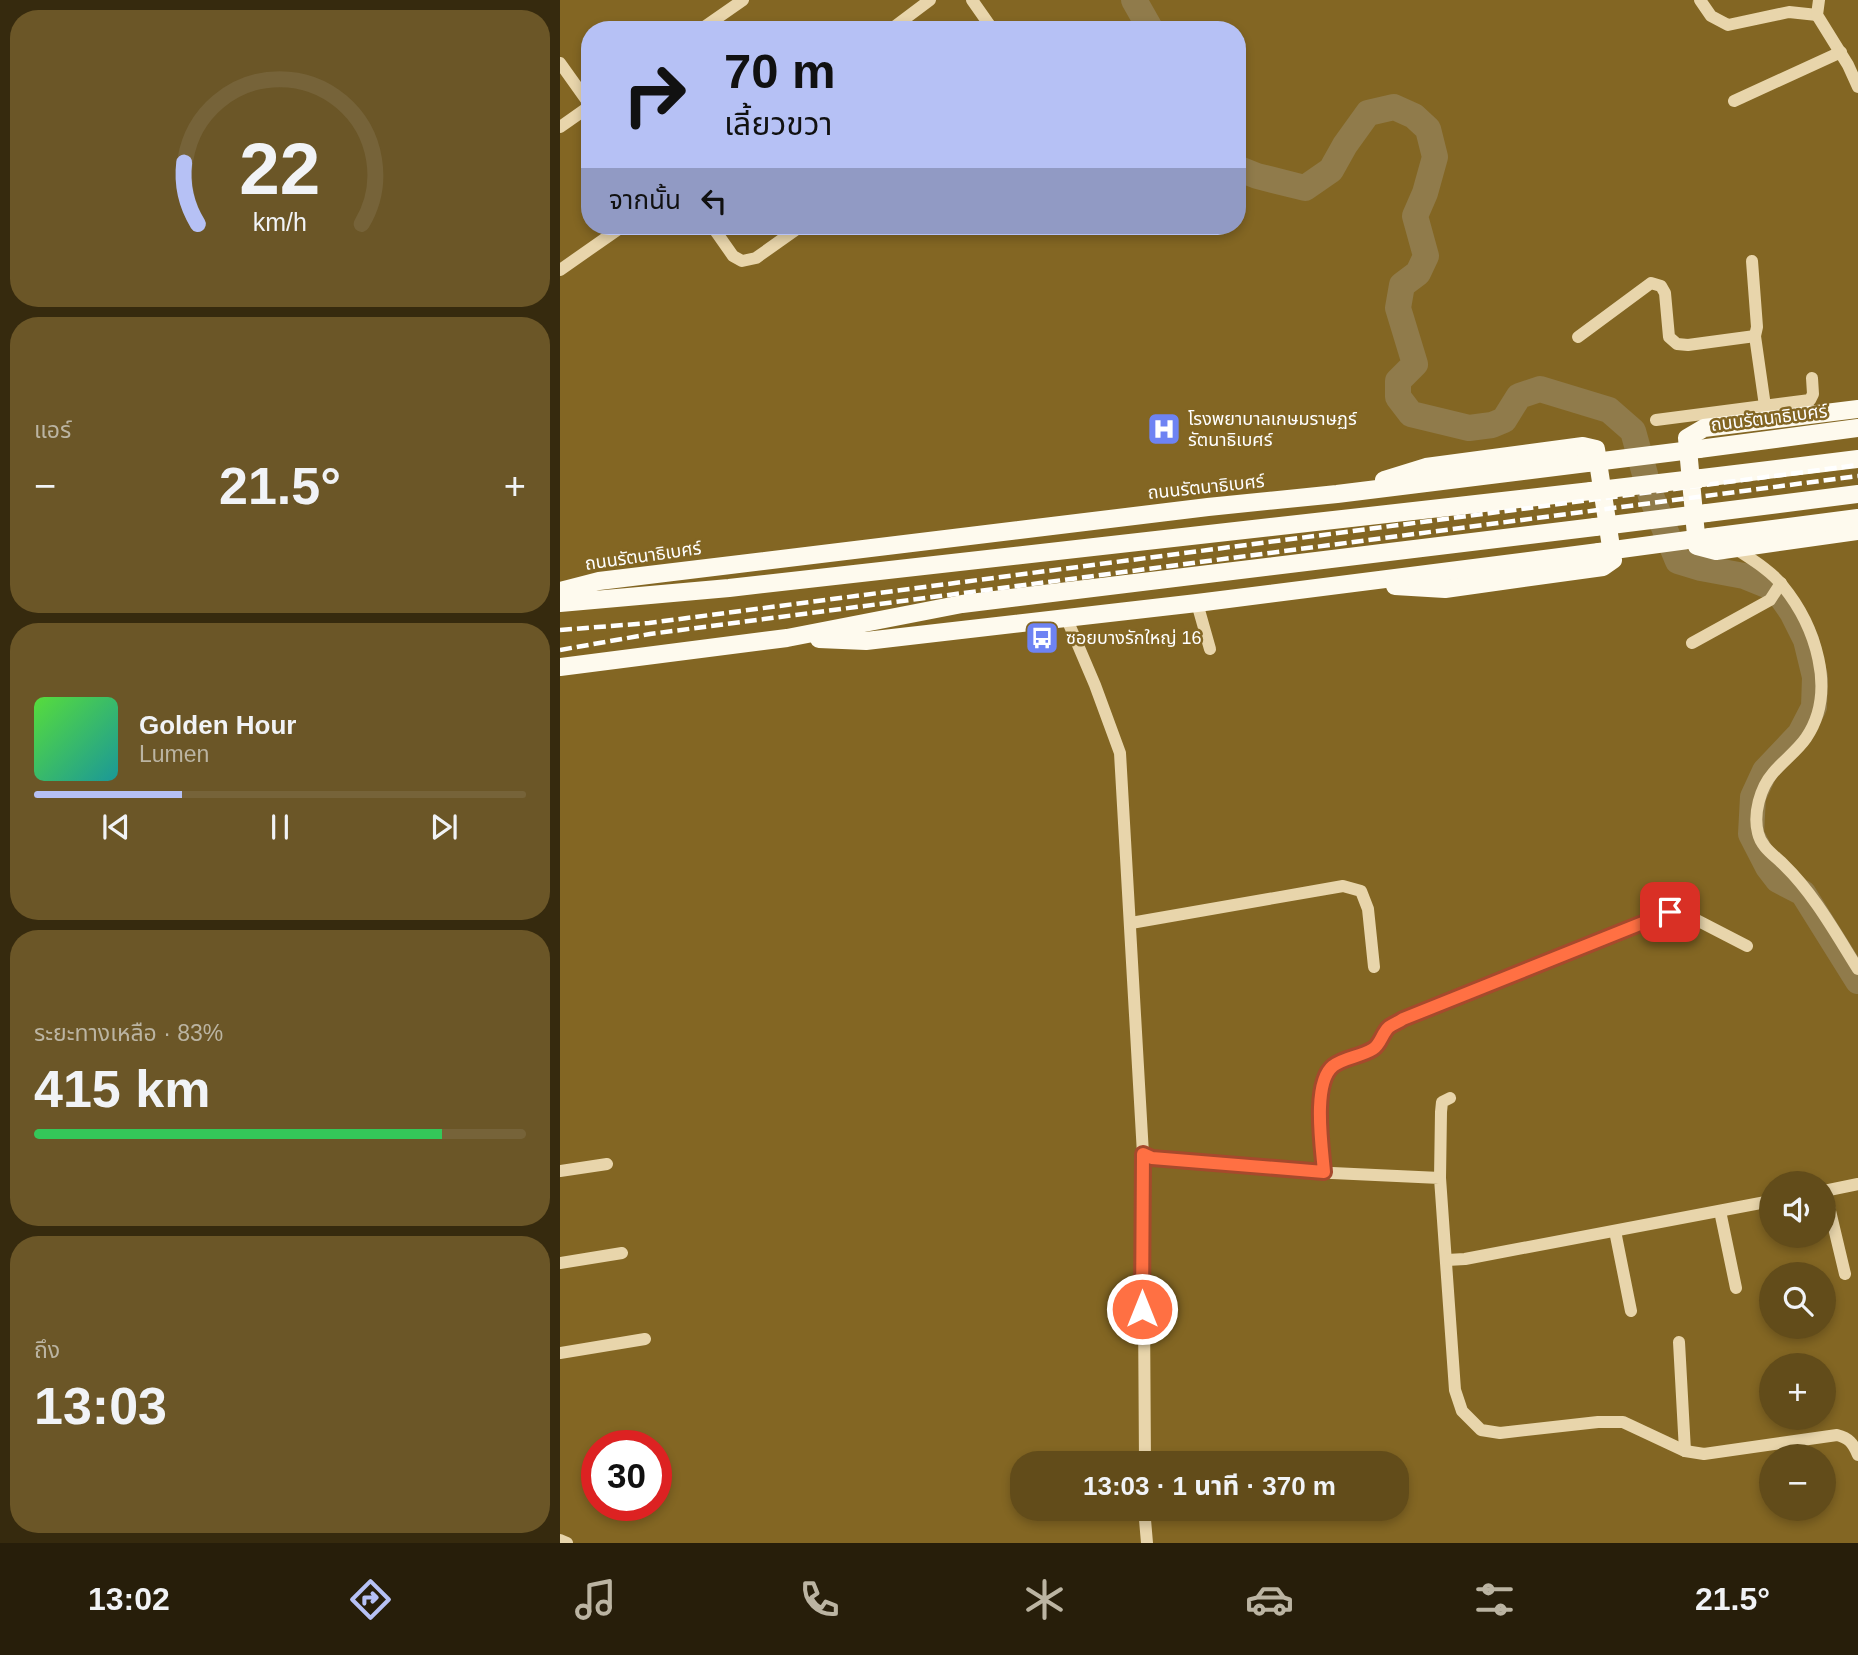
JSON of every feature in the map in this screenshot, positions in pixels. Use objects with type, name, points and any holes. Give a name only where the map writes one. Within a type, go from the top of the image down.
[{"type":"main road","points":[[1858,409],[1766,413],[1704,428],[1686,438],[1697,546],[1716,551],[1858,531]]},
{"type":"main road","name":"ถนนรัตนาธิเบศร์","points":[[560,591],[613,579],[1182,510],[1337,494],[1858,428]]},
{"type":"main road","points":[[1337,494],[1426,467],[1583,446],[1596,449],[1613,560],[1603,567],[1446,589],[1348,584]]},
{"type":"main road","points":[[560,603],[729,588],[1858,459]]},
{"type":"main road","points":[[560,667],[787,638],[961,604],[1858,494]]},
{"type":"main road","points":[[787,638],[866,641],[1197,603],[1858,518]]},
{"type":"street","points":[[713,21],[743,0]]},
{"type":"street","points":[[902,21],[930,0]]},
{"type":"street","points":[[972,0],[987,21]]},
{"type":"street","points":[[1700,0],[1712,16],[1728,25],[1789,12],[1817,15]]},
{"type":"street","points":[[1819,0],[1817,15],[1840,51],[1858,88]]},
{"type":"street","points":[[1734,101],[1840,51]]},
{"type":"street","points":[[560,63],[581,92]]},
{"type":"street","points":[[560,127],[581,112]]},
{"type":"street","points":[[560,270],[610,235]]},
{"type":"street","points":[[718,235],[733,256],[742,261],[755,258],[788,235]]},
{"type":"street","points":[[1752,261],[1757,327],[1755,336],[1766,413]]},
{"type":"street","points":[[1578,337],[1651,283],[1661,286],[1665,293],[1669,337],[1677,344],[1688,345],[1755,336]]},
{"type":"street","points":[[1656,420],[1766,413],[1810,400],[1813,394],[1812,378]]},
{"type":"street","points":[[1736,549],[1798,609],[1812,638],[1822,676],[1820,709],[1806,738],[1770,775],[1756,814],[1758,833],[1762,845],[1804,887],[1858,970]]},
{"type":"street","points":[[1692,643],[1777,589]]},
{"type":"street","points":[[1197,603],[1210,649]]},
{"type":"street","points":[[1066,617],[1120,753],[1143,1154],[1144,1451]]},
{"type":"street","points":[[1131,923],[1343,886],[1361,891],[1365,900],[1374,967]]},
{"type":"street","points":[[1324,1172],[1320,1109],[1323,1080],[1331,1068],[1345,1059],[1377,1047],[1387,1028],[1403,1019],[1670,912],[1685,914],[1747,946]]},
{"type":"street","points":[[1450,1098],[1442,1102],[1440,1178],[1455,1390],[1462,1411],[1481,1430],[1500,1433],[1598,1422],[1623,1422],[1685,1451],[1704,1454],[1837,1435],[1854,1444],[1858,1455]]},
{"type":"street","points":[[1143,1154],[1166,1160],[1440,1178]]},
{"type":"street","points":[[560,1171],[607,1164]]},
{"type":"street","points":[[1836,1189],[1858,1184]]},
{"type":"street","points":[[1447,1261],[1759,1203]]},
{"type":"street","points":[[1720,1211],[1737,1288]]},
{"type":"street","points":[[1615,1231],[1631,1311]]},
{"type":"street","points":[[1836,1238],[1845,1274]]},
{"type":"street","points":[[560,1263],[622,1253]]},
{"type":"street","points":[[560,1353],[645,1339]]},
{"type":"street","points":[[1679,1342],[1685,1451]]},
{"type":"street","points":[[1145,1521],[1147,1543]]},
{"type":"street","points":[[560,1540],[567,1543]]},
{"type":"waterway","points":[[1134,0],[1146,21]]},
{"type":"waterway","points":[[1246,172],[1305,188],[1331,170],[1368,113],[1394,107],[1414,116],[1428,129],[1435,157],[1415,216],[1426,256],[1418,273],[1402,285],[1398,308],[1415,364],[1398,381],[1398,397],[1411,414],[1469,428],[1492,425],[1504,420],[1519,396],[1540,389],[1609,410],[1633,431],[1651,496],[1678,561],[1744,576],[1776,589],[1792,612],[1806,640],[1815,677],[1814,707],[1800,734],[1765,771],[1753,797],[1751,834],[1778,880],[1803,893],[1858,981]]},
{"type":"railway","points":[[560,630],[649,623],[1858,465]]},
{"type":"railway","points":[[560,650],[650,634],[1858,476]]},
{"type":"place","name":"โรงพยาบาลเกษมราษฏร์ รัตนาธิเบศร์","points":[[1164,429]]},
{"type":"place","name":"ซอยบางรักใหญ่ 16","points":[[1042,638]]},
{"type":"route","points":[[1142,1309],[1143,1154],[1152,1158],[1324,1172],[1320,1109],[1323,1080],[1331,1068],[1345,1059],[1377,1047],[1387,1028],[1403,1019],[1670,912]]}]
